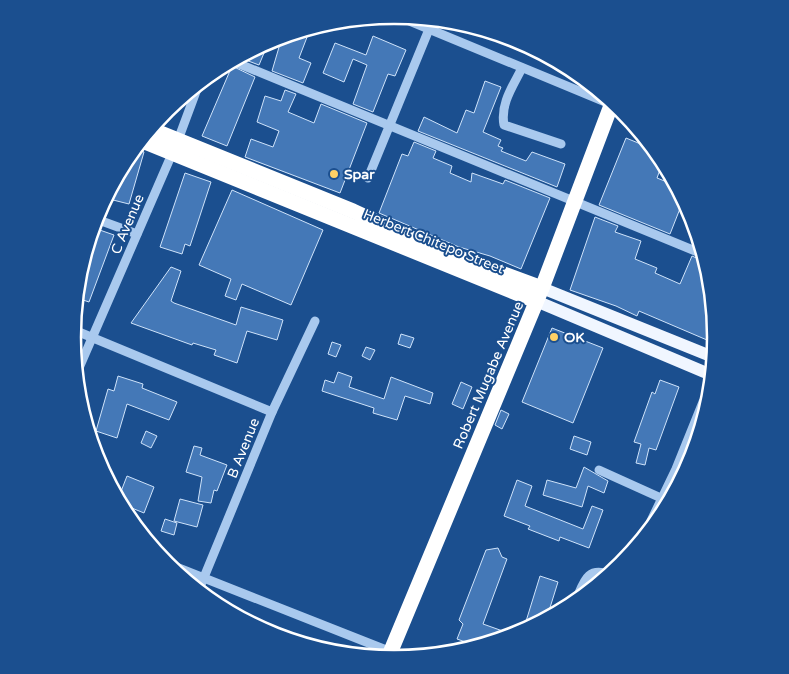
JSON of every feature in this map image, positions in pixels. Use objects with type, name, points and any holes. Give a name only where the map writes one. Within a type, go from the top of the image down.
[{"type":"highway","name":"Robert Mugabe Avenue","points":[[396,650],[612,112]]},
{"type":"highway","name":"Herbert Chitepo Street","points":[[157,133],[175,146]]},
{"type":"highway","name":"Herbert Chitepo Street","points":[[149,143],[175,146],[353,211],[539,294]]},
{"type":"main road","name":"Herbert Chitepo Street","points":[[539,294],[707,355]]},
{"type":"main road","name":"Herbert Chitepo Street","points":[[539,294],[706,372]]},
{"type":"street","points":[[368,178],[431,26],[522,68],[597,98]]},
{"type":"street","points":[[242,64],[696,251]]},
{"type":"street","points":[[522,68],[505,102],[502,116],[504,124],[561,144]]},
{"type":"street","name":"C Avenue","points":[[82,360],[138,234],[196,95]]},
{"type":"street","points":[[103,222],[138,234]]},
{"type":"street","name":"B Avenue","points":[[202,583],[272,412],[315,321]]},
{"type":"street","points":[[81,333],[272,412]]},
{"type":"street","points":[[656,510],[676,469],[696,421]]},
{"type":"street","points":[[599,470],[661,498]]},
{"type":"street","points":[[581,589],[591,572],[602,572]]},
{"type":"street","points":[[202,583],[381,650]]},
{"type":"building","points":[[308,36],[299,58],[311,63],[303,83],[272,71],[279,46]]},
{"type":"building","points":[[373,36],[406,50],[395,76],[388,74],[373,112],[353,104],[367,65],[353,59],[344,82],[323,73],[335,43],[366,55]]},
{"type":"building","points":[[264,53],[259,65],[248,61]]},
{"type":"building","points":[[235,68],[255,77],[227,146],[202,136],[230,71]]},
{"type":"building","points":[[485,81],[501,87],[483,132],[501,140],[498,146],[503,148],[501,151],[526,161],[532,152],[565,164],[557,187],[418,131],[424,117],[457,133],[466,110],[474,113]]},
{"type":"building","points":[[285,90],[296,94],[288,112],[314,123],[321,104],[367,123],[340,193],[245,157],[251,139],[273,147],[279,131],[257,122],[265,96],[281,101]]},
{"type":"building","points":[[626,138],[643,146],[660,170],[657,178],[667,182],[680,209],[670,234],[599,205]]},
{"type":"building","points":[[414,142],[436,151],[433,158],[452,166],[450,173],[471,182],[472,173],[503,184],[505,180],[550,198],[521,269],[490,256],[459,247],[379,213],[402,154],[408,156]]},
{"type":"building","points":[[142,151],[144,152],[129,204],[113,200],[123,180]]},
{"type":"building","points":[[185,173],[211,182],[190,246],[185,244],[182,254],[160,247]]},
{"type":"building","points":[[232,190],[323,230],[291,305],[242,284],[236,300],[225,296],[231,279],[199,265]]},
{"type":"building","points":[[595,217],[618,226],[615,232],[641,241],[635,259],[657,268],[655,273],[680,284],[692,256],[698,258],[705,296],[708,338],[707,340],[639,311],[637,316],[616,306],[570,290]]},
{"type":"building","points":[[100,230],[114,235],[89,302],[84,300],[87,276]]},
{"type":"building","points":[[171,267],[181,271],[171,301],[236,325],[241,307],[283,320],[277,340],[247,331],[237,363],[214,355],[216,350],[193,343],[192,345],[131,323]]},
{"type":"building","points":[[552,328],[603,348],[573,423],[522,402]]},
{"type":"building","points":[[401,334],[414,338],[410,348],[398,344]]},
{"type":"building","points":[[332,342],[341,345],[336,357],[328,354]]},
{"type":"building","points":[[366,347],[375,350],[370,360],[362,356]]},
{"type":"building","points":[[338,372],[352,377],[349,387],[384,399],[391,377],[433,393],[430,404],[405,396],[397,420],[373,413],[374,408],[322,391],[325,380],[334,383]]},
{"type":"building","points":[[118,376],[143,384],[142,388],[177,402],[169,420],[127,404],[117,438],[96,431],[108,389],[114,391]]},
{"type":"building","points":[[660,380],[679,387],[656,450],[649,448],[645,465],[636,463],[641,444],[634,442],[652,392],[655,394]]},
{"type":"building","points":[[461,382],[472,387],[463,409],[452,404]]},
{"type":"building","points":[[501,410],[509,414],[502,429],[495,425]]},
{"type":"building","points":[[146,431],[157,436],[151,448],[141,443]]},
{"type":"building","points":[[574,436],[591,442],[587,455],[570,449]]},
{"type":"building","points":[[194,446],[202,448],[200,455],[227,465],[217,491],[214,490],[211,503],[198,501],[202,477],[186,472]]},
{"type":"building","points":[[584,467],[608,481],[604,493],[588,486],[582,507],[543,495],[547,480],[576,488]]},
{"type":"building","points":[[127,476],[154,487],[144,513],[132,508],[121,491]]},
{"type":"building","points":[[517,480],[532,486],[525,506],[583,529],[592,506],[603,510],[589,548],[560,537],[559,541],[528,529],[530,526],[504,516]]},
{"type":"building","points":[[180,499],[203,505],[197,527],[174,521]]},
{"type":"building","points":[[165,519],[177,523],[174,535],[161,531]]},
{"type":"building","points":[[498,548],[502,557],[507,559],[483,624],[502,631],[466,642],[457,639],[463,624],[459,620],[486,550]]},
{"type":"building","points":[[540,576],[558,582],[550,609],[526,621]]},
{"type":"place","name":"Spar","points":[[334,174]]},
{"type":"place","name":"OK","points":[[554,337]]}]
